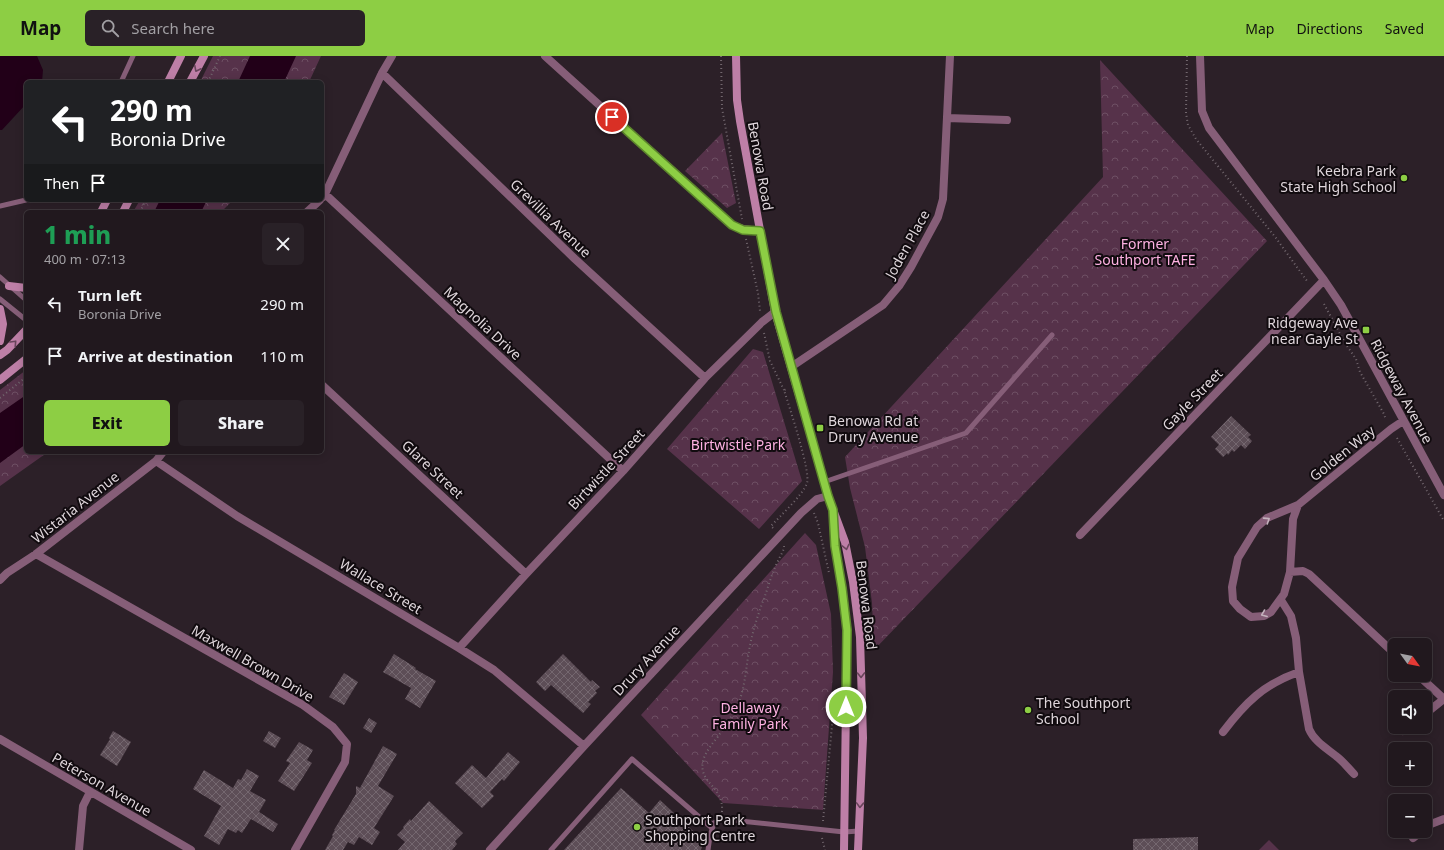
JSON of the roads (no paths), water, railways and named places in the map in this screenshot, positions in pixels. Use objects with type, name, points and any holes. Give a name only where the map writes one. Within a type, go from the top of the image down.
[{"type":"main road","points":[[169,80],[181,56]]},
{"type":"main road","points":[[191,80],[204,56]]},
{"type":"main road","name":"Benowa Road","points":[[736,56],[736,81],[740,121],[776,312],[828,496],[845,542],[853,582],[860,637],[863,738],[858,850]]},
{"type":"main road","points":[[9,286],[24,288]]},
{"type":"main road","points":[[0,309],[3,324],[0,341]]},
{"type":"main road","points":[[0,355],[7,350],[24,332]]},
{"type":"main road","points":[[0,380],[24,361]]},
{"type":"main road","name":"Benowa Road","points":[[833,510],[835,546],[847,630],[844,850]]},
{"type":"street","points":[[324,193],[382,73],[392,56]]},
{"type":"street","points":[[545,56],[732,225],[743,230],[760,231]]},
{"type":"street","name":"Joden Place","points":[[791,366],[883,305],[899,286],[938,217],[943,199],[950,56]]},
{"type":"street","name":"Ridgeway Avenue","points":[[1200,56],[1202,111],[1209,128],[1324,280],[1341,305],[1444,495]]},
{"type":"street","name":"Grevillia Avenue","points":[[382,73],[575,259],[705,378]]},
{"type":"street","points":[[947,118],[1007,120]]},
{"type":"street","name":"Magnolia Drive","points":[[324,199],[623,471]]},
{"type":"street","points":[[309,210],[317,202]]},
{"type":"street","name":"Gayle Street","points":[[1080,535],[1324,280]]},
{"type":"street","name":"Birtwistle Street","points":[[459,648],[623,471],[705,378],[762,322],[776,312]]},
{"type":"street","name":"Glare Street","points":[[324,387],[526,574]]},
{"type":"street","name":"Golden Way","points":[[1298,506],[1293,519],[1290,572],[1284,594],[1271,612],[1264,616],[1251,617],[1233,601],[1232,587],[1238,558],[1257,526],[1267,518],[1298,506],[1391,429],[1403,421]]},
{"type":"street","name":"Wistaria Avenue","points":[[0,580],[7,573],[36,554],[156,461],[161,454]]},
{"type":"street","name":"Wallace Street","points":[[156,461],[237,516],[494,670],[584,746]]},
{"type":"street","name":"Drury Avenue","points":[[490,850],[584,746],[801,512],[817,499],[828,496]]},
{"type":"street","name":"Maxwell Brown Drive","points":[[36,554],[303,705],[333,727],[347,744],[345,762],[294,850]]},
{"type":"street","points":[[1290,572],[1303,571],[1309,574],[1388,647]]},
{"type":"street","points":[[1281,600],[1291,616],[1296,638],[1299,672],[1311,735],[1338,757],[1354,774]]},
{"type":"street","points":[[1223,732],[1234,717],[1259,692],[1283,677],[1299,672]]},
{"type":"street","points":[[1426,682],[1444,699],[1432,708]]},
{"type":"street","name":"Peterson Avenue","points":[[0,739],[191,850]]},
{"type":"street","points":[[79,850],[83,806],[90,792]]},
{"type":"street","points":[[1432,824],[1444,819]]},
{"type":"lane","points":[[122,80],[133,56]]},
{"type":"lane","points":[[0,206],[24,200]]},
{"type":"lane","points":[[0,277],[24,298]]},
{"type":"lane","points":[[0,299],[24,318]]},
{"type":"lane","points":[[824,482],[966,433],[1052,335]]},
{"type":"lane","points":[[551,850],[632,760],[712,828]]},
{"type":"lane","points":[[708,850],[714,823],[721,819],[844,832],[859,831]]},
{"type":"place","name":"Keebra Park State High School","points":[[1404,178]]},
{"type":"place","name":"Ridgeway Ave near Gayle St","points":[[1366,330]]},
{"type":"place","name":"Benowa Rd at Drury Avenue","points":[[820,428]]},
{"type":"place","name":"The Southport School","points":[[1028,710]]},
{"type":"place","name":"Southport Park Shopping Centre","points":[[637,827]]},
{"type":"park label","name":"Former Southport TAFE","points":[[1145,252]]},
{"type":"park label","name":"Birtwistle Park","points":[[738,444]]},
{"type":"park label","name":"Dellaway Family Park","points":[[750,716]]}]
